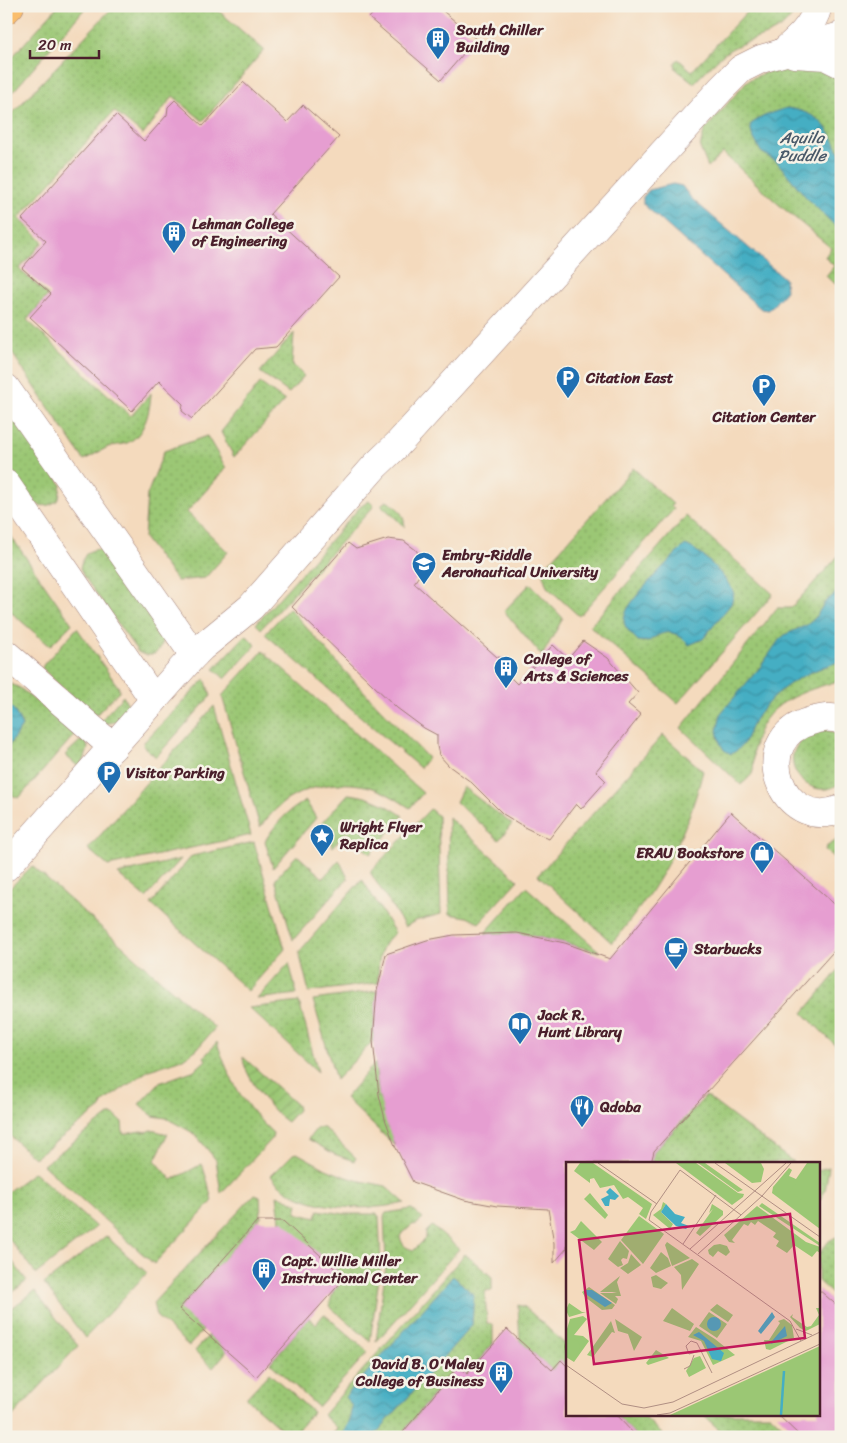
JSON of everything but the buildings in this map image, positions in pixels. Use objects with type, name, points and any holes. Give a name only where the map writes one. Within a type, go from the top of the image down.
[{"type":"main road","points":[[6,10],[10,6]]},
{"type":"lane","points":[[782,53],[800,38],[816,15],[818,6]]},
{"type":"lane","points":[[6,867],[194,655],[251,608],[375,466],[720,89],[742,69],[761,59],[841,36]]},
{"type":"lane","points":[[782,53],[825,56],[841,64]]},
{"type":"lane","points":[[6,388],[194,655]]},
{"type":"lane","points":[[6,484],[154,700]]},
{"type":"lane","points":[[6,654],[113,747]]},
{"type":"lane","points":[[841,720],[830,717],[819,719],[804,723],[790,730],[781,743],[776,758],[776,773],[781,788],[790,800],[803,809],[818,813],[833,812],[841,809]]},
{"type":"green space","points":[[58,6],[87,6],[6,100],[6,64]]},
{"type":"green space","points":[[114,6],[213,6],[264,50],[203,121],[173,96],[143,135],[114,111],[19,218],[43,242],[19,269],[48,295],[27,320],[131,416],[151,393],[148,415],[142,428],[133,439],[127,443],[108,447],[84,460],[6,344],[6,120]]},
{"type":"green space","points":[[752,6],[797,6],[792,16],[777,30],[731,49],[694,83],[676,69],[675,63],[678,59],[692,71]]},
{"type":"green space","points":[[804,62],[841,76],[841,287],[826,276],[834,266],[825,257],[831,248],[777,203],[723,153],[708,167],[700,148],[704,131],[747,81],[775,69]]},
{"type":"green space","points":[[294,333],[292,364],[304,376],[289,393],[260,372]]},
{"type":"green space","points":[[260,383],[285,401],[234,457],[221,432]]},
{"type":"green space","points":[[6,408],[61,484],[59,499],[52,504],[42,506],[32,501],[6,465]]},
{"type":"green space","points":[[207,436],[226,468],[187,512],[228,552],[205,578],[177,581],[144,538],[147,495],[164,451]]},
{"type":"green space","points":[[633,468],[673,504],[671,506],[674,509],[579,616],[547,587],[543,575],[545,567]]},
{"type":"green space","points":[[369,501],[374,506],[261,629],[256,624],[360,507]]},
{"type":"green space","points":[[386,501],[400,511],[405,527],[381,505]]},
{"type":"green space","points":[[686,516],[773,594],[678,703],[590,626]]},
{"type":"green space","points":[[6,529],[72,624],[50,646],[6,608]]},
{"type":"green space","points":[[103,549],[163,634],[160,649],[153,654],[149,655],[138,652],[83,575],[80,568],[85,555],[93,550]]},
{"type":"green space","points":[[841,553],[841,680],[799,694],[775,709],[759,731],[753,750],[752,774],[741,785],[681,728],[777,608],[791,608]]},
{"type":"green space","points":[[530,584],[563,618],[542,656],[504,611]]},
{"type":"green space","points":[[289,608],[352,679],[428,758],[420,768],[265,634]]},
{"type":"green space","points":[[77,628],[119,688],[119,691],[97,714],[90,715],[42,668]]},
{"type":"green space","points":[[246,635],[256,645],[225,679],[214,669]]},
{"type":"green space","points":[[263,651],[423,793],[410,808],[390,795],[376,789],[356,784],[335,784],[313,788],[289,799],[260,827],[222,696]]},
{"type":"green space","points":[[205,679],[211,696],[156,757],[143,746],[144,742]]},
{"type":"green space","points":[[6,682],[20,688],[75,734],[19,798],[6,793],[6,750],[22,726],[14,710],[6,702]]},
{"type":"green space","points":[[123,696],[130,708],[127,712],[118,720],[110,723],[101,723],[104,717]]},
{"type":"green space","points":[[214,706],[251,835],[108,866],[88,849]]},
{"type":"green space","points":[[827,730],[841,737],[841,782],[831,788],[821,789],[811,786],[802,780],[796,772],[793,762],[794,752],[800,742],[810,733]]},
{"type":"green space","points":[[663,735],[703,771],[688,820],[668,863],[643,903],[612,943],[538,875]]},
{"type":"green space","points":[[86,740],[88,749],[81,769],[65,755],[80,741]]},
{"type":"green space","points":[[463,787],[512,824],[499,840],[456,802]]},
{"type":"green space","points":[[348,794],[377,801],[403,816],[370,854],[346,832],[333,847],[320,825]]},
{"type":"green space","points":[[306,801],[316,818],[273,868],[265,841],[282,818]]},
{"type":"green space","points":[[430,809],[438,816],[441,914],[415,921],[405,927],[370,872]]},
{"type":"green space","points":[[448,817],[518,880],[479,923],[467,917],[450,914]]},
{"type":"green space","points":[[841,837],[841,864],[825,850],[826,847]]},
{"type":"green space","points":[[254,842],[285,949],[248,991],[151,904],[192,856]]},
{"type":"green space","points":[[297,855],[323,878],[339,860],[348,878],[293,940],[275,879]]},
{"type":"green space","points":[[181,859],[146,898],[118,874]]},
{"type":"green space","points":[[32,866],[215,1028],[197,1049],[183,1059],[149,1070],[102,1103],[101,1108],[34,1158],[6,1132],[6,892]]},
{"type":"green space","points":[[362,879],[395,933],[389,938],[382,949],[378,983],[309,992],[299,952]]},
{"type":"green space","points":[[526,887],[600,952],[527,935],[485,933]]},
{"type":"green space","points":[[289,963],[297,994],[257,999]]},
{"type":"green space","points":[[841,967],[841,1051],[803,1013]]},
{"type":"green space","points":[[377,991],[373,1041],[336,1080],[313,1000]]},
{"type":"green space","points":[[299,1002],[318,1072],[249,1008]]},
{"type":"green space","points":[[217,1042],[227,1069],[239,1092],[253,1112],[273,1133],[272,1139],[221,1193],[216,1160],[195,1134],[166,1118],[153,1116],[139,1104],[159,1083],[195,1070],[206,1060],[204,1057]]},
{"type":"green space","points":[[243,1057],[297,1105],[298,1110],[287,1122],[266,1102],[259,1092],[248,1073]]},
{"type":"green space","points":[[375,1063],[379,1095],[395,1146],[345,1098]]},
{"type":"green space","points":[[706,1096],[793,1162],[651,1162],[654,1151]]},
{"type":"green space","points":[[109,1115],[114,1115],[122,1122],[123,1134],[151,1130],[168,1134],[155,1160],[172,1180],[202,1164],[208,1183],[212,1202],[154,1264],[43,1165]]},
{"type":"green space","points":[[317,1128],[324,1128],[356,1158],[354,1161],[334,1154],[308,1139]]},
{"type":"green space","points":[[297,1153],[341,1175],[386,1186],[405,1203],[371,1208],[352,1208],[315,1202],[298,1196],[283,1188],[271,1176],[293,1154]]},
{"type":"green space","points":[[829,1167],[825,1191],[820,1200],[820,1169]]},
{"type":"green space","points":[[34,1172],[96,1227],[36,1274],[6,1235],[6,1193]]},
{"type":"green space","points":[[255,1194],[260,1196],[261,1217],[180,1308],[203,1330],[189,1346],[156,1316],[153,1303]]},
{"type":"green space","points":[[277,1195],[298,1204],[296,1213],[316,1218],[318,1210],[345,1214],[376,1214],[379,1216],[381,1264],[370,1341],[329,1306],[334,1289],[345,1277],[280,1221]]},
{"type":"green space","points":[[412,1209],[423,1219],[417,1224],[412,1225],[400,1236],[404,1246],[414,1250],[426,1238],[426,1232],[432,1226],[459,1249],[376,1342],[386,1265],[384,1216],[386,1213]]},
{"type":"green space","points":[[106,1236],[147,1273],[85,1338],[44,1284]]},
{"type":"green space","points":[[836,1237],[841,1239],[841,1302],[820,1283],[820,1252],[829,1241]]},
{"type":"green space","points":[[6,1253],[27,1281],[6,1297],[6,1287],[12,1283],[6,1275]]},
{"type":"green space","points":[[465,1254],[492,1277],[492,1290],[485,1291],[487,1324],[493,1324],[493,1344],[467,1374],[457,1366],[399,1437],[331,1437],[337,1428],[323,1415]]},
{"type":"green space","points":[[35,1291],[78,1346],[6,1423],[6,1312]]},
{"type":"green space","points":[[518,1305],[525,1307],[566,1345],[566,1365],[561,1360],[552,1370],[520,1341]]},
{"type":"green space","points":[[324,1314],[368,1352],[318,1407],[270,1363],[309,1318],[316,1324]]},
{"type":"green space","points":[[209,1335],[227,1351],[213,1368],[195,1351]]},
{"type":"green space","points":[[269,1373],[313,1412],[291,1437],[246,1398]]},
{"type":"green space","points":[[617,1416],[643,1416],[664,1436],[637,1437]]},
{"type":"green space","points":[[704,1416],[772,1416],[794,1437],[727,1437]]},
{"type":"water","name":"Aquila Puddle","points":[[787,108],[808,114],[822,123],[837,146],[841,156],[841,232],[806,197],[777,162],[761,152],[752,135],[750,125],[758,119]]},
{"type":"water","points":[[673,184],[682,186],[691,198],[785,279],[786,291],[769,310],[761,309],[643,204],[643,197],[649,190]]},
{"type":"water","points":[[685,545],[706,558],[720,573],[734,594],[731,604],[703,639],[689,645],[679,636],[669,633],[659,635],[648,642],[638,641],[625,625],[626,612],[640,592]]},
{"type":"water","points":[[841,589],[841,661],[815,670],[792,682],[763,708],[737,751],[731,754],[724,750],[717,731],[721,713],[761,666],[779,640],[786,634],[807,625],[815,618],[825,602]]},
{"type":"water","points":[[6,702],[14,710],[22,726],[6,750]]},
{"type":"water","points":[[453,1276],[474,1295],[472,1325],[373,1437],[346,1437],[343,1434],[349,1422],[352,1406],[345,1397]]},
{"type":"place","name":"South Chiller Building","points":[[438,60]]},
{"type":"place","name":"Lehman College of Engineering","points":[[174,254]]},
{"type":"place","name":"Citation East","points":[[568,399]]},
{"type":"place","name":"Citation Center","points":[[764,407]]},
{"type":"place","name":"Embry-Riddle Aeronautical University","points":[[424,585]]},
{"type":"place","name":"College of Arts & Sciences","points":[[506,689]]},
{"type":"place","name":"Visitor Parking","points":[[109,794]]},
{"type":"place","name":"Wright Flyer Replica","points":[[322,857]]},
{"type":"place","name":"ERAU Bookstore","points":[[762,874]]},
{"type":"place","name":"Starbucks","points":[[676,970]]},
{"type":"place","name":"Jack R. Hunt Library","points":[[520,1045]]},
{"type":"place","name":"Qdoba","points":[[582,1128]]},
{"type":"place","name":"Capt. Willie Miller Instructional Center","points":[[264,1291]]},
{"type":"place","name":"David B. O'Maley College of Business","points":[[501,1394]]}]
